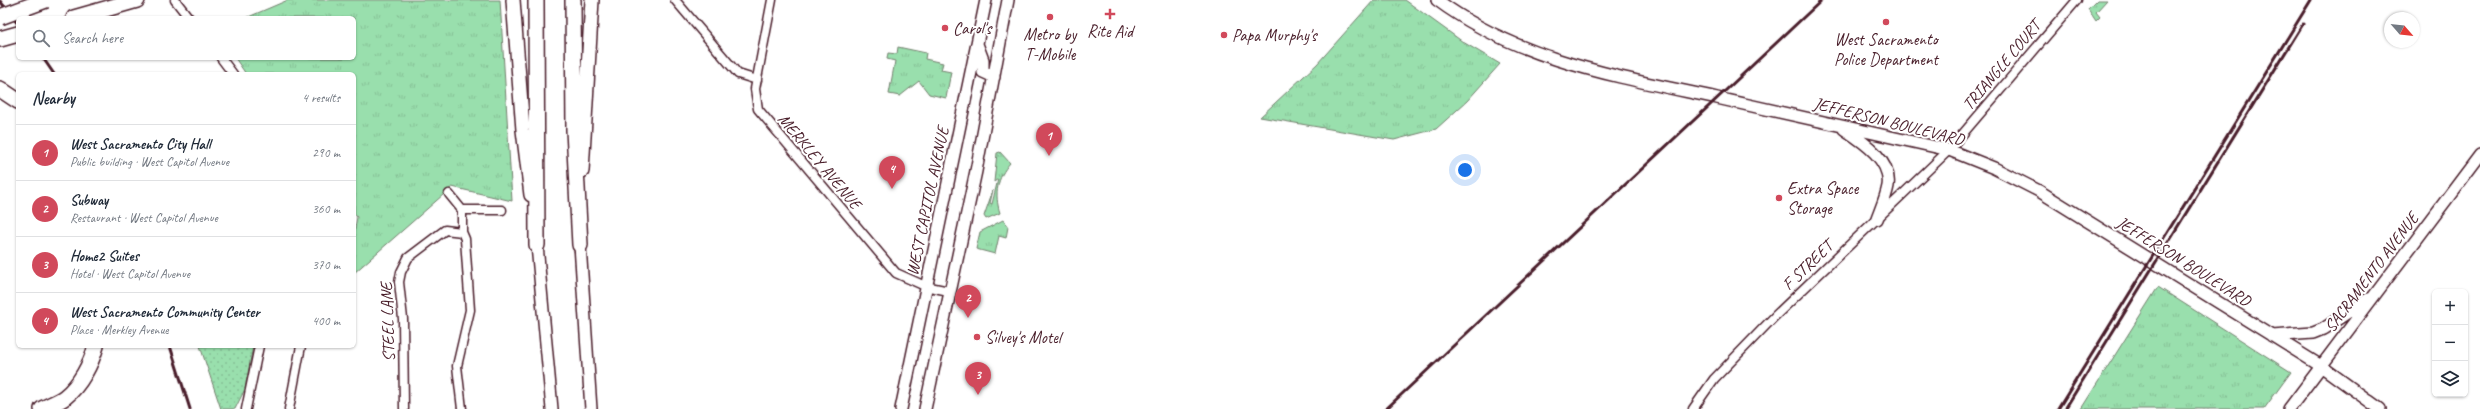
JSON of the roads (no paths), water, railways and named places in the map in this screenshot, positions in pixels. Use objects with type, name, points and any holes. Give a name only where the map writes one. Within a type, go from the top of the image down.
[{"type":"highway","points":[[0,17],[46,0]]},
{"type":"highway","points":[[81,16],[137,0]]},
{"type":"highway","points":[[536,0],[537,245]]},
{"type":"highway","points":[[574,0],[574,130],[580,245]]},
{"type":"highway","points":[[0,39],[16,35]]},
{"type":"highway","points":[[0,89],[16,100]]},
{"type":"highway","points":[[42,409],[64,398],[73,388],[88,366],[95,348]]},
{"type":"main road","points":[[513,0],[523,130],[537,245],[552,409]]},
{"type":"main road","points":[[592,0],[583,143],[580,245],[592,409]]},
{"type":"main road","name":"WEST CAPITOL AVENUE","points":[[901,409],[925,286],[986,0]]},
{"type":"main road","points":[[925,409],[949,291],[976,172],[1008,0]]},
{"type":"main road","name":"JEFFERSON BOULEVARD","points":[[1437,0],[1453,12],[1508,41],[1560,62],[1615,77],[1950,150],[1994,168],[2039,191],[2321,366],[2380,409]]},
{"type":"main road","points":[[977,44],[983,60],[985,75],[994,77]]},
{"type":"main road","points":[[1839,125],[1866,143],[1884,166],[1888,174],[1888,185],[1877,219]]},
{"type":"main road","name":"SACRAMENTO AVENUE","points":[[2289,409],[2480,155]]},
{"type":"main road","points":[[2272,336],[2313,333],[2323,329],[2374,295]]},
{"type":"street","points":[[175,0],[188,16]]},
{"type":"street","points":[[675,0],[738,74],[756,80]]},
{"type":"street","name":"MERKLEY AVENUE","points":[[772,0],[756,80],[755,95],[762,115],[896,272],[925,286],[949,291]]},
{"type":"street","name":"TRIANGLE COURT","points":[[1950,150],[2077,0]]},
{"type":"street","points":[[222,60],[232,72]]},
{"type":"street","name":"F STREET","points":[[1693,409],[1722,372],[1775,316],[1950,150]]},
{"type":"street","points":[[449,194],[462,210],[462,232],[465,239],[470,297],[470,310],[457,366],[462,409]]},
{"type":"street","points":[[462,210],[502,210]]},
{"type":"street","name":"STEEL LANE","points":[[404,409],[403,318],[399,282],[401,272],[408,258],[444,230],[462,232]]},
{"type":"street","points":[[246,409],[259,348]]},
{"type":"street","points":[[289,409],[301,348]]},
{"type":"railway","points":[[1386,409],[1822,0]]},
{"type":"railway","points":[[2058,409],[2311,0]]},
{"type":"railway","points":[[0,1],[16,21]]},
{"type":"railway","points":[[2065,409],[2303,24]]},
{"type":"railway","points":[[44,60],[53,72]]},
{"type":"railway","points":[[171,348],[190,409]]},
{"type":"place","name":"Rite Aid","points":[[1110,14]]},
{"type":"place","name":"Metro by T-Mobile","points":[[1050,17]]},
{"type":"place","name":"West Sacramento Police Department","points":[[1886,22]]},
{"type":"place","name":"Carol's","points":[[945,28]]},
{"type":"place","name":"Papa Murphy's","points":[[1224,35]]},
{"type":"place","name":"West Sacramento City Hall","points":[[1049,156]]},
{"type":"place","name":"West Sacramento Community Center","points":[[892,189]]},
{"type":"place","name":"Extra Space Storage","points":[[1779,198]]},
{"type":"place","name":"Subway","points":[[968,318]]},
{"type":"place","name":"Silvey's Motel","points":[[977,337]]},
{"type":"place","name":"Home2 Suites","points":[[978,395]]}]
